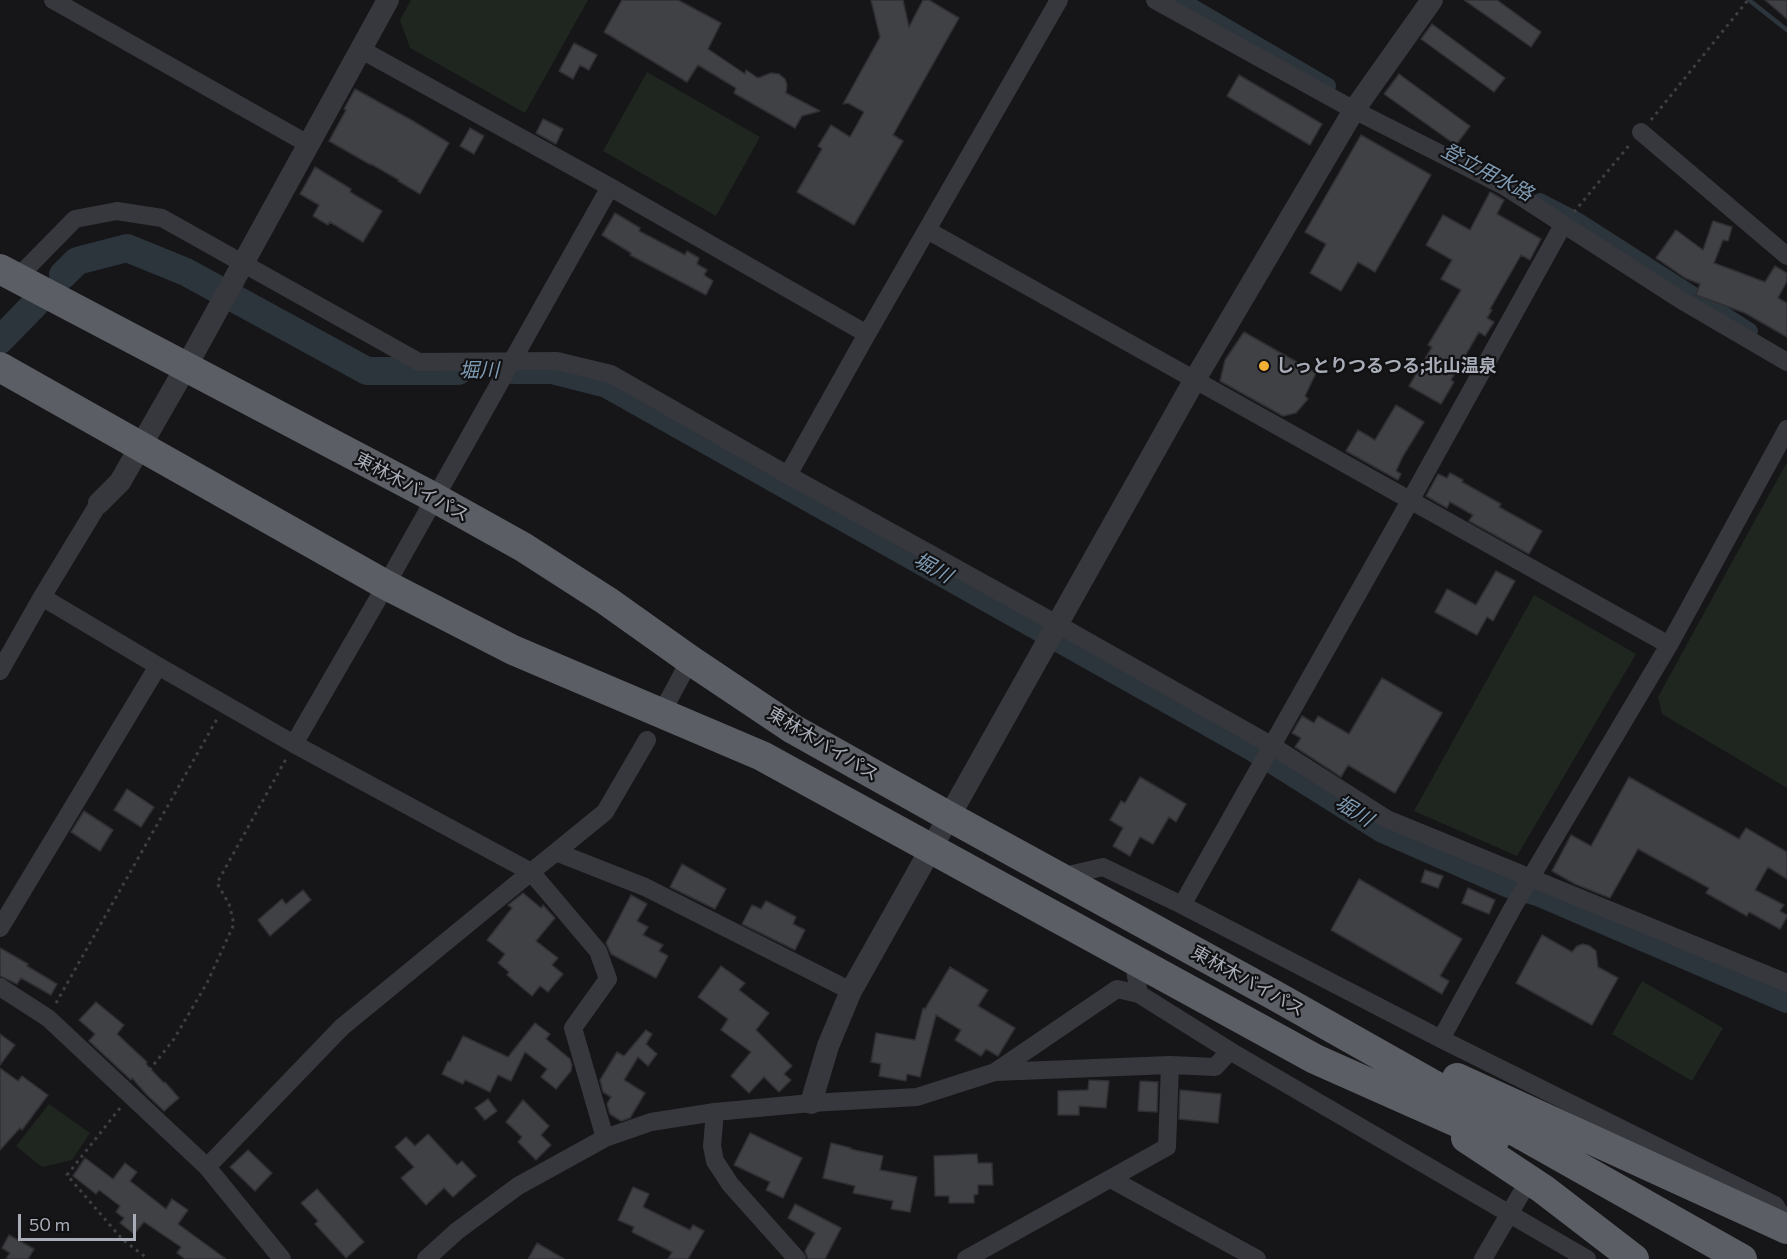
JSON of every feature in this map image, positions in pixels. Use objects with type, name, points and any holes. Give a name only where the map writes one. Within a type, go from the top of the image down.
[{"type":"highway","name":"東林木バイパス","points":[[8,273],[435,498],[523,547],[607,601],[793,729],[1274,995],[1741,1258]]},
{"type":"highway","name":"東林木バイパス","points":[[0,367],[386,585],[513,650],[762,756],[1315,1059],[1654,1210]]},
{"type":"highway","points":[[1274,995],[1787,1227]]},
{"type":"highway","points":[[1315,1059],[1475,1143],[1543,1189],[1634,1259]]},
{"type":"street","points":[[52,0],[308,144]]},
{"type":"street","points":[[0,671],[99,503],[120,482],[388,0]]},
{"type":"street","points":[[788,475],[1059,0]]},
{"type":"street","points":[[1155,0],[1354,110],[1504,186],[1682,300],[1787,362]]},
{"type":"street","points":[[811,1103],[828,1046],[851,991],[948,816],[1194,381],[1354,110],[1432,0]]},
{"type":"street","points":[[360,49],[610,187],[867,334]]},
{"type":"street","points":[[1641,132],[1787,256]]},
{"type":"street","points":[[294,744],[610,187]]},
{"type":"street","points":[[8,273],[75,219],[117,210],[162,218],[419,362],[557,362],[611,374],[1271,745],[1387,819],[1787,983]]},
{"type":"street","points":[[1182,905],[1563,225]]},
{"type":"street","points":[[927,230],[1669,645]]},
{"type":"street","points":[[1441,1039],[1512,909],[1669,645],[1787,429]]},
{"type":"street","points":[[42,597],[294,744],[531,872],[598,951],[608,979],[573,1028],[605,1138]]},
{"type":"street","points":[[661,714],[690,660]]},
{"type":"street","points":[[0,928],[158,666]]},
{"type":"street","points":[[207,1167],[342,1027],[605,812],[646,740]]},
{"type":"street","points":[[556,852],[645,887],[851,991]]},
{"type":"street","points":[[1060,877],[1103,867],[1182,905],[1441,1039],[1571,1113],[1775,1205],[1787,1227]]},
{"type":"street","points":[[1133,958],[1139,994]]},
{"type":"street","points":[[0,987],[48,1018],[207,1167],[282,1259]]},
{"type":"street","points":[[995,1072],[1117,989],[1139,994],[1230,1051],[1587,1259]]},
{"type":"street","points":[[426,1259],[457,1232],[518,1186],[605,1138],[651,1122],[715,1112],[811,1103],[917,1097],[995,1072],[1170,1065],[1215,1067],[1230,1051]]},
{"type":"street","points":[[966,1259],[1167,1148],[1170,1065]]},
{"type":"street","points":[[715,1112],[712,1146],[715,1161],[730,1184],[797,1259]]},
{"type":"street","points":[[1112,1179],[1257,1259]]},
{"type":"street","points":[[1483,1259],[1525,1187]]},
{"type":"path","points":[[1563,225],[1748,0]]},
{"type":"path","points":[[48,1018],[225,705]]},
{"type":"path","points":[[148,1259],[122,1239],[67,1175],[174,1039],[207,983],[234,924],[229,904],[217,883],[294,744]]},
{"type":"shaded area","points":[[411,0],[588,0],[525,113],[410,48],[400,20]]},
{"type":"shaded area","points":[[647,72],[760,137],[716,216],[603,151]]},
{"type":"shaded area","points":[[1787,462],[1787,788],[1662,714],[1658,697]]},
{"type":"shaded area","points":[[1534,595],[1636,654],[1517,856],[1414,811]]},
{"type":"shaded area","points":[[1642,981],[1723,1028],[1692,1081],[1612,1034]]},
{"type":"shaded area","points":[[49,1104],[90,1133],[72,1160],[42,1167],[16,1146]]},
{"type":"building","points":[[622,0],[678,0],[721,23],[708,49],[745,74],[746,70],[758,78],[771,73],[779,74],[785,79],[786,93],[820,111],[802,116],[795,128],[734,93],[736,88],[698,65],[687,82],[604,32]]},
{"type":"building","points":[[871,0],[903,0],[909,27],[923,0],[929,0],[959,18],[893,135],[903,141],[854,225],[797,192],[822,149],[818,146],[831,125],[850,137],[864,112],[848,103],[843,104],[880,37]]},
{"type":"building","points":[[1464,0],[1497,0],[1541,32],[1531,47]]},
{"type":"building","points":[[1765,0],[1787,0],[1787,19]]},
{"type":"building","points":[[1432,24],[1505,78],[1494,92],[1421,39]]},
{"type":"building","points":[[574,43],[597,55],[589,70],[580,65],[573,79],[559,71]]},
{"type":"building","points":[[1399,74],[1470,126],[1456,145],[1384,94]]},
{"type":"building","points":[[1239,75],[1322,124],[1310,145],[1227,96]]},
{"type":"building","points":[[355,89],[449,143],[420,194],[329,141]]},
{"type":"building","points":[[543,119],[563,129],[556,144],[536,133]]},
{"type":"building","points":[[470,128],[484,136],[474,154],[460,146]]},
{"type":"building","points":[[1361,135],[1431,175],[1375,272],[1358,262],[1341,291],[1310,273],[1326,244],[1305,232]]},
{"type":"building","points":[[315,167],[382,211],[363,242],[330,222],[328,225],[313,216],[319,205],[300,194]]},
{"type":"building","points":[[1490,192],[1504,200],[1497,214],[1541,239],[1530,260],[1521,255],[1490,309],[1492,310],[1487,318],[1494,322],[1485,336],[1479,332],[1451,380],[1454,382],[1441,404],[1409,386],[1432,347],[1428,345],[1461,290],[1441,279],[1452,260],[1426,245],[1443,215],[1470,230]]},
{"type":"building","points":[[615,213],[640,228],[639,231],[685,255],[687,251],[699,258],[697,264],[707,270],[704,275],[713,281],[706,295],[630,255],[631,253],[602,235]]},
{"type":"building","points":[[1713,221],[1732,227],[1728,241],[1723,240],[1714,263],[1765,282],[1775,266],[1787,273],[1787,281],[1778,298],[1787,303],[1787,337],[1745,313],[1696,295],[1700,284],[1685,278],[1656,258],[1676,230],[1703,250]]},
{"type":"building","name":"しっとりつるつる;北山温泉","points":[[1244,332],[1316,373],[1305,396],[1308,399],[1296,413],[1283,416],[1220,381],[1225,360]]},
{"type":"building","points":[[1396,405],[1424,422],[1396,471],[1401,474],[1398,480],[1346,451],[1358,430],[1375,440]]},
{"type":"building","points":[[1450,473],[1501,504],[1499,507],[1542,531],[1529,554],[1469,521],[1473,515],[1450,502],[1447,508],[1426,496],[1438,474],[1447,478]]},
{"type":"building","points":[[1496,571],[1515,581],[1493,621],[1487,617],[1477,635],[1435,612],[1447,589],[1476,605]]},
{"type":"building","points":[[1382,678],[1442,713],[1395,793],[1348,765],[1341,777],[1295,747],[1301,738],[1292,733],[1302,716],[1314,723],[1318,716],[1349,734]]},
{"type":"building","points":[[1140,777],[1186,804],[1176,822],[1169,817],[1153,844],[1140,837],[1130,856],[1113,846],[1123,828],[1110,820],[1121,801],[1125,803]]},
{"type":"building","points":[[1629,777],[1739,839],[1746,828],[1787,852],[1787,879],[1768,867],[1755,890],[1784,905],[1780,911],[1787,917],[1780,929],[1749,912],[1747,916],[1706,893],[1709,888],[1638,849],[1610,898],[1575,884],[1552,871],[1571,835],[1591,846]]},
{"type":"building","points":[[127,789],[154,807],[141,827],[114,810]]},
{"type":"building","points":[[84,811],[113,830],[100,851],[71,832]]},
{"type":"building","points":[[682,864],[726,889],[715,909],[670,887]]},
{"type":"building","points":[[1425,870],[1443,876],[1438,888],[1421,882]]},
{"type":"building","points":[[1359,879],[1462,939],[1440,976],[1449,981],[1442,994],[1331,930]]},
{"type":"building","points":[[1468,888],[1495,900],[1489,914],[1462,903]]},
{"type":"building","points":[[303,890],[311,900],[270,936],[258,920],[282,899],[286,904]]},
{"type":"building","points":[[523,893],[541,908],[543,905],[555,918],[536,941],[558,958],[552,965],[563,974],[548,992],[540,986],[532,996],[507,975],[509,972],[498,963],[505,954],[487,940],[512,908],[508,905]]},
{"type":"building","points":[[631,895],[647,904],[637,921],[648,927],[643,935],[663,945],[659,951],[668,956],[656,978],[611,954],[606,943]]},
{"type":"building","points":[[766,901],[796,917],[793,924],[805,930],[795,950],[742,924],[752,905],[761,909]]},
{"type":"building","points":[[1542,935],[1572,952],[1577,946],[1583,944],[1590,946],[1596,951],[1598,967],[1618,978],[1592,1025],[1516,983]]},
{"type":"building","points":[[0,948],[57,984],[51,995],[21,978],[17,984],[0,976]]},
{"type":"building","points":[[721,966],[745,983],[739,990],[769,1013],[756,1030],[792,1066],[784,1074],[791,1080],[779,1092],[764,1077],[749,1093],[731,1076],[751,1052],[721,1030],[728,1019],[698,997]]},
{"type":"building","points":[[950,967],[988,990],[978,1006],[1015,1028],[998,1056],[986,1049],[981,1056],[955,1040],[961,1030],[936,1015],[920,1077],[907,1074],[906,1081],[879,1076],[881,1064],[871,1062],[876,1033],[915,1040],[923,1008],[925,1009]]},
{"type":"building","points":[[96,1002],[124,1025],[117,1034],[147,1062],[146,1064],[179,1098],[164,1111],[132,1078],[131,1080],[89,1041],[95,1034],[79,1020]]},
{"type":"building","points":[[535,1023],[550,1034],[546,1039],[570,1059],[572,1065],[571,1071],[556,1089],[541,1077],[547,1069],[525,1052],[511,1081],[498,1075],[490,1092],[465,1080],[463,1084],[442,1074],[463,1036],[508,1057]]},
{"type":"building","points":[[646,1030],[652,1034],[646,1044],[657,1054],[648,1066],[638,1057],[624,1080],[645,1093],[630,1118],[621,1121],[610,1114],[607,1104],[611,1097],[603,1092],[600,1080],[617,1052],[624,1056]]},
{"type":"building","points":[[0,1034],[15,1045],[0,1065]]},
{"type":"building","points":[[0,1068],[18,1081],[22,1076],[48,1095],[22,1130],[20,1128],[0,1150]]},
{"type":"building","points":[[1089,1080],[1109,1081],[1106,1108],[1079,1106],[1079,1115],[1058,1115],[1058,1091],[1088,1090]]},
{"type":"building","points":[[1140,1081],[1158,1082],[1157,1112],[1138,1111]]},
{"type":"building","points":[[1180,1090],[1221,1094],[1218,1123],[1179,1119]]},
{"type":"building","points":[[488,1099],[497,1111],[485,1120],[475,1108]]},
{"type":"building","points":[[523,1100],[549,1126],[541,1135],[551,1145],[536,1160],[518,1142],[522,1137],[506,1122]]},
{"type":"building","points":[[750,1133],[802,1158],[783,1198],[766,1190],[770,1182],[734,1165]]},
{"type":"building","points":[[428,1134],[457,1165],[462,1161],[476,1176],[453,1197],[444,1188],[426,1205],[401,1178],[414,1167],[395,1147],[406,1137],[415,1146]]},
{"type":"building","points":[[831,1143],[883,1156],[880,1170],[917,1177],[910,1212],[891,1209],[893,1201],[853,1193],[855,1186],[823,1178]]},
{"type":"building","points":[[248,1150],[272,1173],[255,1191],[230,1167]]},
{"type":"building","points":[[977,1154],[978,1163],[992,1163],[993,1185],[978,1185],[978,1194],[974,1195],[974,1203],[949,1203],[949,1196],[935,1196],[934,1156]]},
{"type":"building","points":[[85,1158],[113,1179],[125,1163],[137,1172],[130,1181],[166,1209],[172,1199],[188,1210],[178,1224],[226,1259],[185,1259],[177,1253],[181,1247],[144,1222],[134,1234],[120,1223],[124,1218],[116,1212],[120,1206],[99,1190],[96,1194],[73,1176]]},
{"type":"building","points":[[633,1187],[649,1194],[643,1207],[690,1230],[693,1225],[704,1231],[688,1259],[668,1259],[672,1252],[632,1232],[634,1227],[618,1220]]},
{"type":"building","points":[[317,1189],[364,1242],[346,1258],[315,1224],[318,1221],[301,1203]]},
{"type":"building","points":[[795,1204],[841,1228],[825,1259],[808,1259],[805,1251],[815,1233],[788,1218]]},
{"type":"building","points":[[9,1235],[34,1249],[28,1259],[6,1259],[10,1253],[2,1248]]},
{"type":"building","points":[[537,1243],[564,1259],[528,1259]]},
{"type":"waterway","name":"登立用水路","points":[[1181,0],[1328,86]]},
{"type":"waterway","points":[[1749,0],[1787,30]]},
{"type":"waterway","name":"登立用水路","points":[[1540,201],[1577,220],[1750,331]]},
{"type":"waterway","name":"堀川","points":[[63,275],[77,261],[127,248],[186,272],[367,371],[458,371]]},
{"type":"waterway","name":"堀川","points":[[0,340],[35,304]]},
{"type":"waterway","name":"堀川","points":[[513,370],[552,370],[607,384],[1251,746],[1383,829],[1509,884],[1538,892],[1787,999]]},
{"type":"place","name":"しっとりつるつる;北山温泉","points":[[1264,366]]}]
